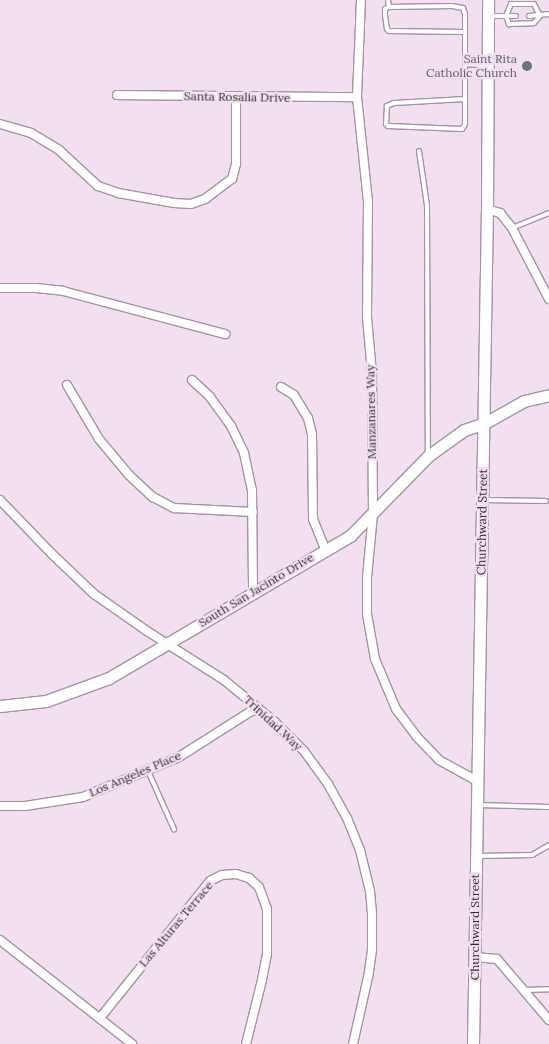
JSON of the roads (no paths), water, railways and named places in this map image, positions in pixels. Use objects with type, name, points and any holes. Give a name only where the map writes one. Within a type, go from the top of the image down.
[{"type":"street","name":"Manzanares Way","points":[[361,0],[358,97],[368,201],[367,317],[372,373],[373,514],[367,577],[367,614],[375,660],[396,709],[439,760],[477,781]]},
{"type":"street","name":"Churchward Street","points":[[473,1044],[487,209],[488,0]]},
{"type":"street","name":"Santa Rosalia Drive","points":[[117,95],[358,97]]},
{"type":"street","points":[[0,124],[31,133],[59,150],[98,186],[118,193],[174,203],[191,204],[205,199],[232,178],[236,164],[236,97]]},
{"type":"street","points":[[487,209],[500,213],[512,228],[549,299]]},
{"type":"street","points":[[0,288],[36,288],[63,291],[225,334]]},
{"type":"street","points":[[192,380],[210,397],[231,426],[241,446],[252,490],[253,594]]},
{"type":"street","points":[[67,385],[99,439],[129,475],[153,497],[174,508],[253,512]]},
{"type":"street","points":[[281,387],[294,395],[308,418],[312,434],[313,519],[325,549]]},
{"type":"street","name":"South San Jacinto Drive","points":[[0,706],[46,701],[109,678],[166,642],[253,594],[325,549],[350,536],[428,456],[464,430],[483,424],[524,401],[549,395]]},
{"type":"street","name":"Trinidad Way","points":[[0,500],[94,594],[224,680],[290,736],[316,767],[339,802],[360,850],[370,891],[372,935],[368,977],[353,1044]]},
{"type":"street","name":"Los Angeles Place","points":[[0,806],[25,806],[83,797],[148,771],[179,756],[250,712],[259,709]]},
{"type":"street","name":"Las Alturas Terrace","points":[[100,1018],[210,881],[222,875],[236,874],[249,878],[259,886],[267,909],[268,934],[264,972],[246,1044]]},
{"type":"street","points":[[0,940],[132,1044]]},
{"type":"street","points":[[475,957],[497,959],[549,1020]]},
{"type":"lane","points":[[388,0],[389,7],[386,9],[385,15],[386,29],[389,31],[465,32]]},
{"type":"lane","points":[[511,2],[533,2],[540,16],[534,23],[509,24],[506,16],[511,2]]},
{"type":"lane","points":[[389,7],[458,6],[463,8],[465,14],[465,32],[465,64],[465,99],[465,124],[462,129],[388,126],[386,124],[387,106],[394,103],[465,99]]},
{"type":"lane","points":[[529,16],[549,15]]},
{"type":"lane","points":[[488,16],[516,16]]},
{"type":"lane","points":[[465,64],[487,65]]},
{"type":"lane","points":[[419,151],[427,205],[428,456]]},
{"type":"lane","points":[[512,228],[549,213]]},
{"type":"lane","points":[[482,500],[546,501]]},
{"type":"lane","points":[[148,771],[174,828]]},
{"type":"lane","points":[[476,805],[549,807]]},
{"type":"lane","points":[[476,856],[532,855],[549,845]]},
{"type":"lane","points":[[525,990],[549,989]]},
{"type":"place","name":"Saint Rita Catholic Church","points":[[527,66]]}]
